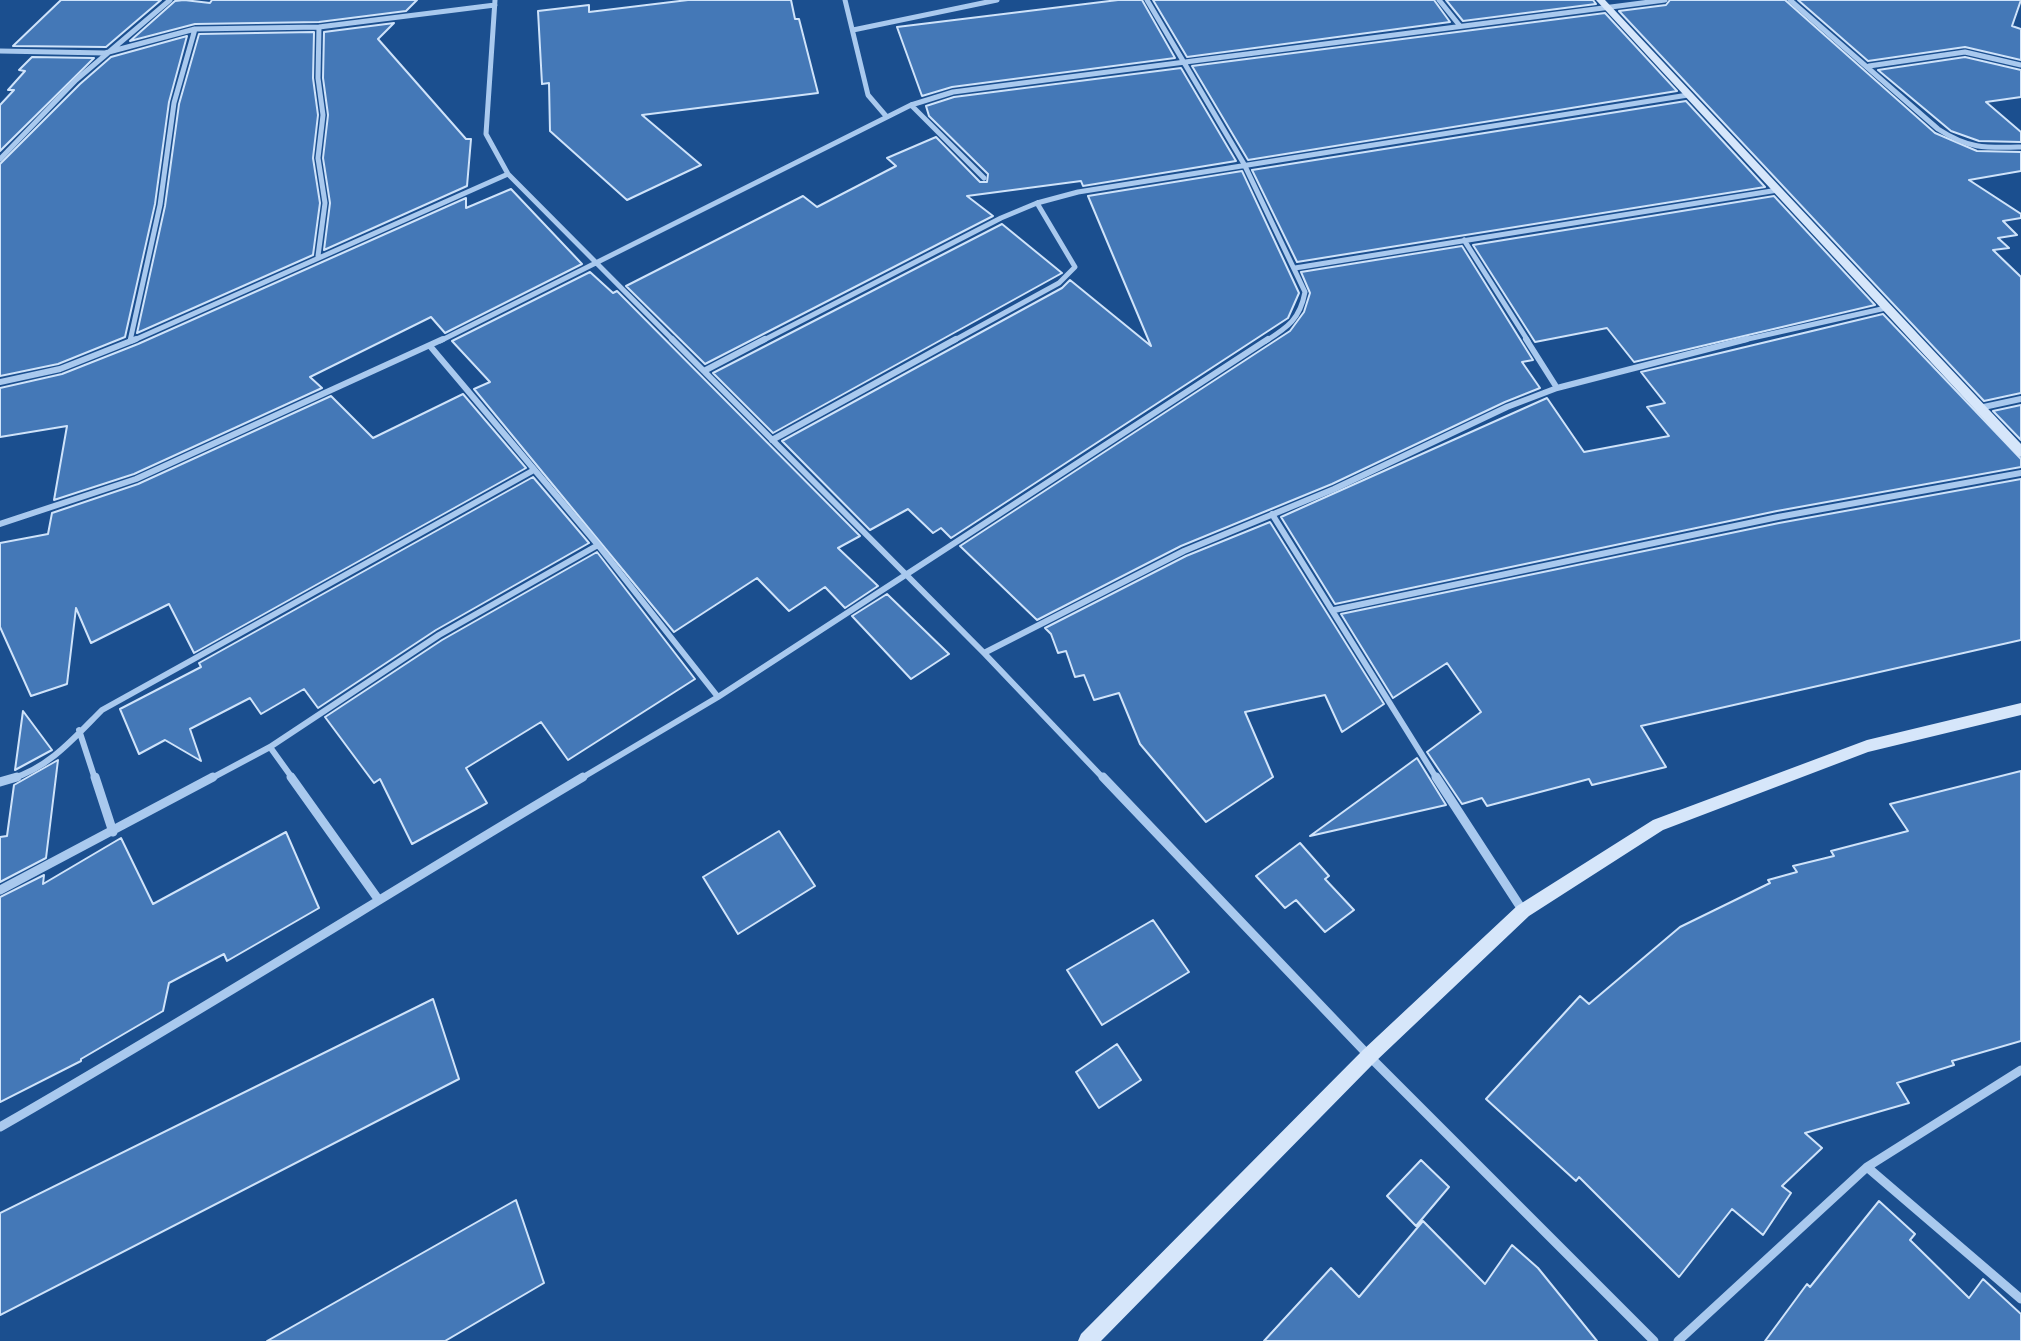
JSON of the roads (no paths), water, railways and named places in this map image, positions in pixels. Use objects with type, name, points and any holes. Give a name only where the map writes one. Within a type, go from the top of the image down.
[{"type":"street","points":[[0,159],[42,110],[105,53],[154,18],[170,0]]},
{"type":"street","points":[[845,0],[868,95],[886,116]]},
{"type":"street","points":[[853,30],[997,0]]},
{"type":"street","points":[[0,1127],[164,1032],[378,899],[718,697],[1286,328],[1302,310],[1305,292],[1295,268],[1244,164],[1147,0]]},
{"type":"street","points":[[1439,0],[1460,26]]},
{"type":"street","points":[[0,524],[136,479],[430,346],[911,104],[953,92],[1184,60],[1460,26],[1604,4],[1665,0]]},
{"type":"street","points":[[1790,0],[1869,65],[1938,129],[1958,142],[1976,148],[2021,147]]},
{"type":"street","points":[[0,51],[105,53],[195,29],[319,27],[495,3],[486,134],[508,174],[904,576],[984,653],[1369,1056],[1654,1341]]},
{"type":"street","points":[[1604,4],[2021,452]]},
{"type":"street","points":[[317,256],[325,202],[318,158],[323,115],[318,78],[319,27]]},
{"type":"street","points":[[130,341],[160,205],[174,103],[195,29]]},
{"type":"street","points":[[1869,65],[1965,52],[2021,65]]},
{"type":"street","points":[[704,371],[1000,218],[1037,203],[1078,192],[1244,164],[1688,95]]},
{"type":"street","points":[[911,104],[984,178]]},
{"type":"street","points":[[0,382],[89,361],[317,256],[508,174]]},
{"type":"street","points":[[1295,268],[1778,190]]},
{"type":"street","points":[[772,440],[1059,283],[1075,267],[1063,242],[1037,203]]},
{"type":"street","points":[[1464,240],[1557,388]]},
{"type":"street","points":[[984,653],[1184,551],[1334,489],[1507,407],[1557,388],[1735,342],[1886,308]]},
{"type":"street","points":[[430,346],[598,545],[718,697]]},
{"type":"street","points":[[1979,408],[2021,399]]},
{"type":"street","points":[[0,782],[34,772],[57,755],[79,730],[102,710],[534,470]]},
{"type":"street","points":[[1334,610],[1778,517],[2021,473]]},
{"type":"street","points":[[1272,514],[1523,911]]},
{"type":"street","points":[[0,890],[270,747],[439,635],[598,545]]},
{"type":"street","points":[[1088,1341],[1369,1056],[1523,911],[1658,825],[1867,746],[2021,709]]},
{"type":"street","points":[[79,730],[113,832]]},
{"type":"street","points":[[270,747],[378,899]]},
{"type":"street","points":[[1678,1341],[1867,1167],[2021,1070]]},
{"type":"street","points":[[1867,1167],[2021,1299]]}]
